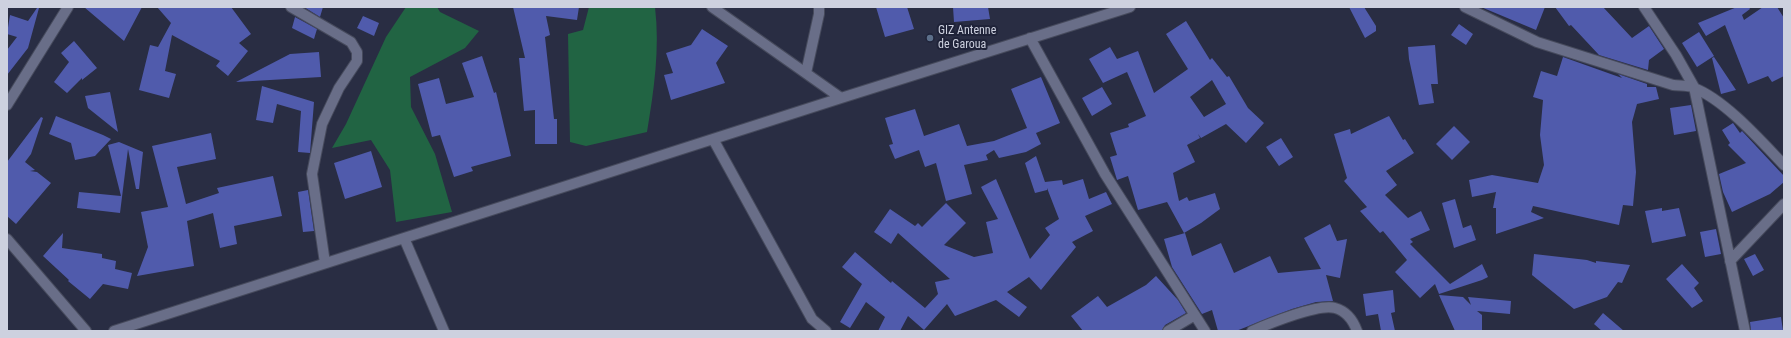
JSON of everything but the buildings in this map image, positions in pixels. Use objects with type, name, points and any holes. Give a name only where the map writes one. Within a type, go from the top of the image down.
[{"type":"street","points":[[7,105],[68,7]]},
{"type":"street","points":[[291,7],[351,42],[357,52],[357,61],[339,88],[322,124],[312,174],[325,263]]},
{"type":"street","points":[[712,7],[841,98]]},
{"type":"street","points":[[806,73],[819,14],[819,7]]},
{"type":"street","points":[[114,331],[1130,7]]},
{"type":"street","points":[[1465,7],[1537,42],[1673,85],[1694,87],[1720,104],[1746,126],[1784,165]]},
{"type":"street","points":[[1644,7],[1676,55],[1694,87],[1744,331]]},
{"type":"street","points":[[1030,38],[1105,174],[1205,331]]},
{"type":"street","points":[[713,139],[791,285],[812,319],[826,331]]},
{"type":"street","points":[[1730,261],[1784,204]]},
{"type":"street","points":[[404,238],[444,331]]},
{"type":"street","points":[[7,239],[86,331]]},
{"type":"street","points":[[1252,331],[1285,317],[1311,310],[1333,307],[1347,314],[1357,331]]},
{"type":"street","points":[[1168,331],[1195,315]]},
{"type":"green space","points":[[406,7],[437,7],[440,12],[479,31],[465,48],[410,77],[411,107],[435,154],[452,212],[396,222],[390,170],[371,140],[332,148],[346,124],[386,37]]},
{"type":"green space","points":[[589,7],[655,7],[657,54],[647,132],[586,146],[570,142],[568,34],[583,30]]},
{"type":"place","name":"GIZ Antenne de Garoua","points":[[930,38]]}]
